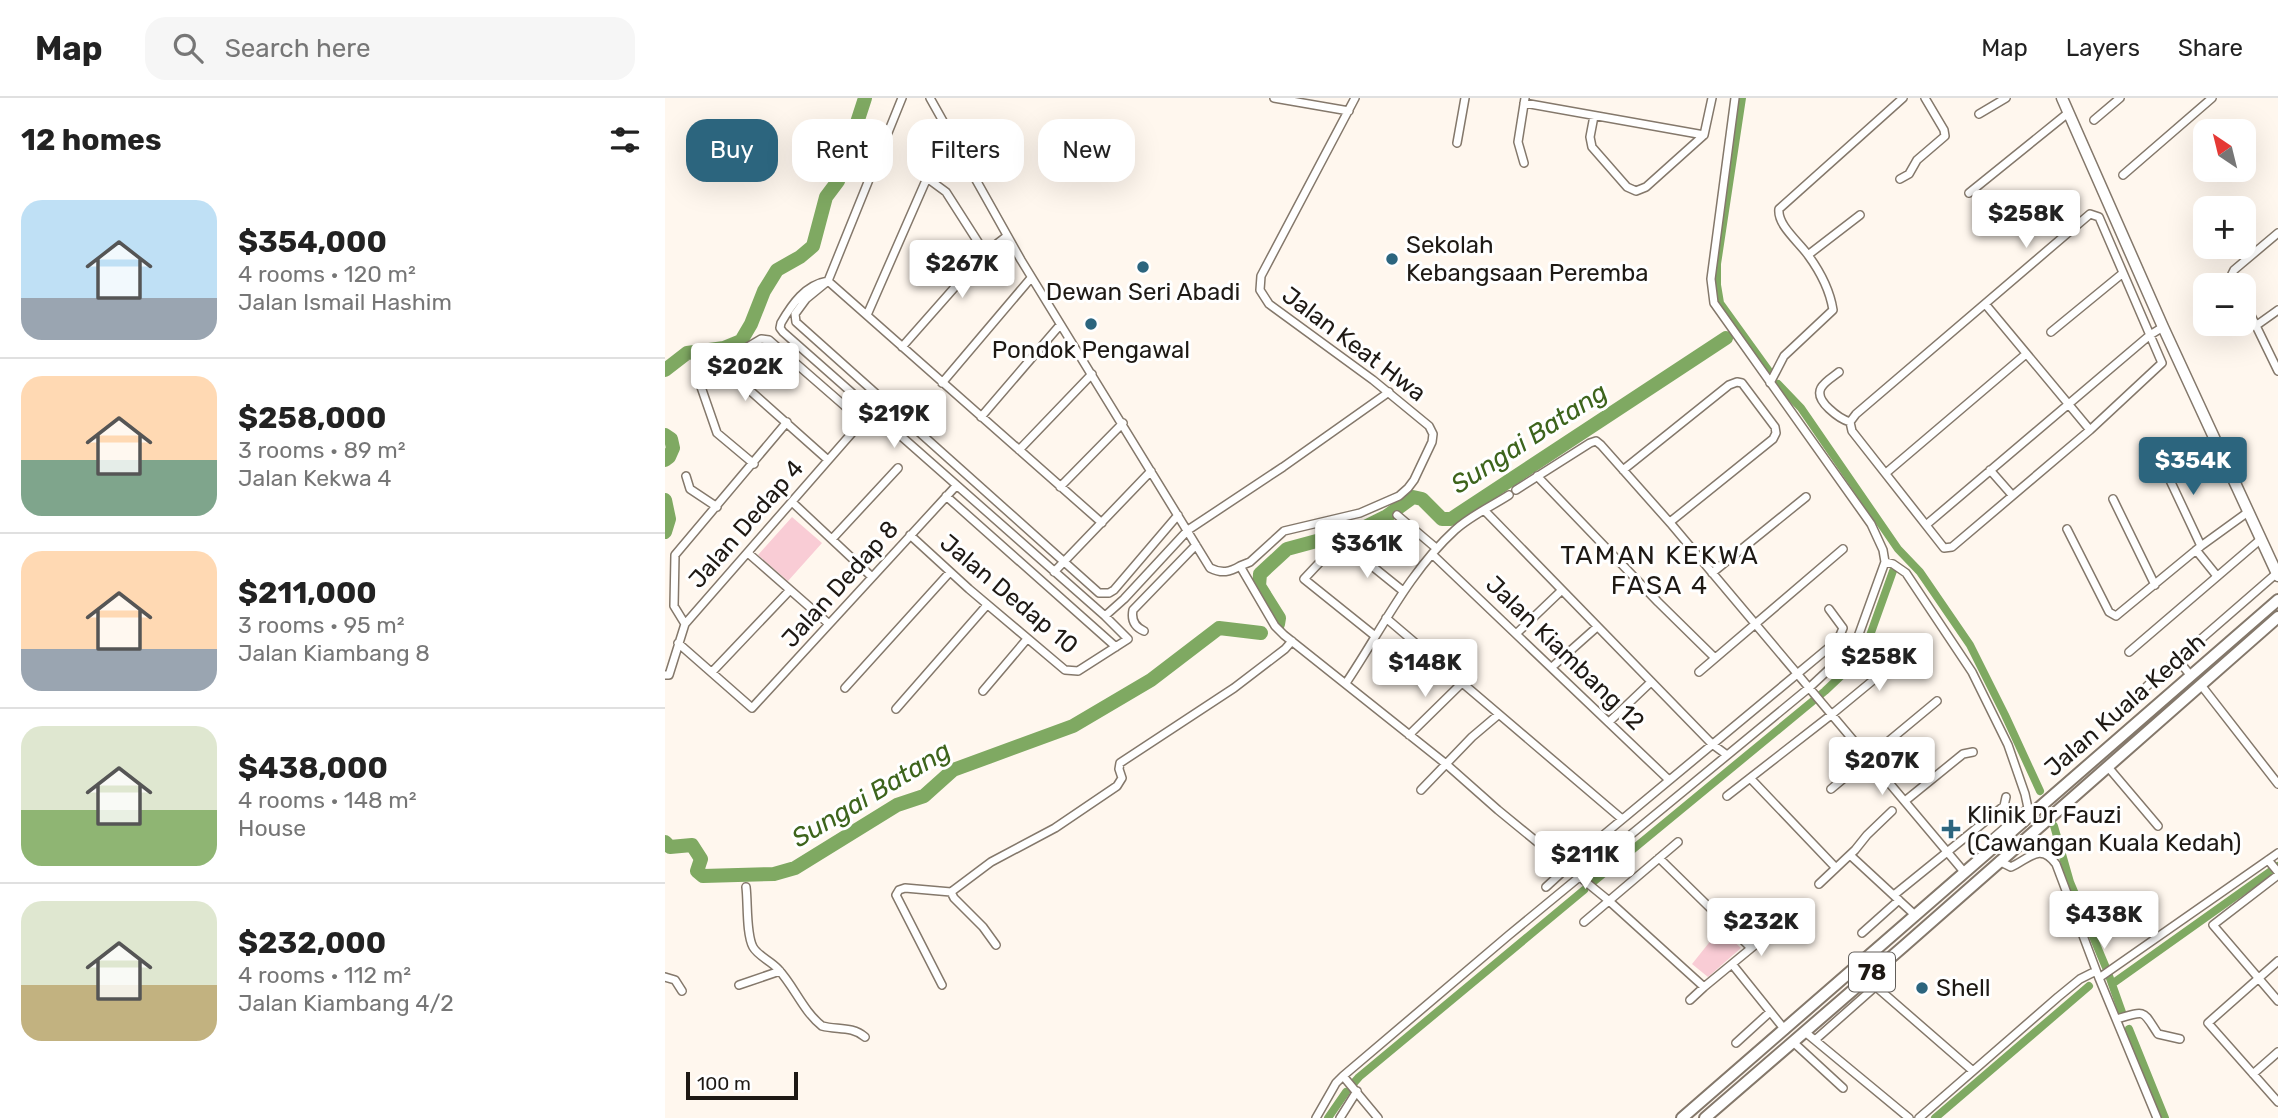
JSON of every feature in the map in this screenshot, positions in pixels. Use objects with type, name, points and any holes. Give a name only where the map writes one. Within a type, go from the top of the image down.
[{"type":"main road","name":"Jalan Kuala Kedah","points":[[1682,1118],[2278,600]]},
{"type":"main road","name":"Jalan Kuala Kedah","points":[[1705,1118],[2278,617]]},
{"type":"main road","points":[[1785,1030],[1790,1035],[1793,1034],[1862,976],[1880,966]]},
{"type":"street","points":[[902,98],[828,281],[806,299],[795,314],[796,322],[1100,593],[1109,593],[1132,572],[1178,515]]},
{"type":"street","points":[[930,98],[942,119]]},
{"type":"street","points":[[1274,98],[1349,111]]},
{"type":"street","name":"Jalan Keat Hwa","points":[[1240,566],[1250,562],[1284,531],[1360,513],[1399,496],[1408,488],[1432,442],[1433,434],[1429,426],[1269,304],[1260,290],[1261,276],[1355,98]]},
{"type":"street","points":[[1457,144],[1465,98]]},
{"type":"street","points":[[1594,116],[1590,137],[1592,147],[1632,190],[1646,187],[1704,135],[1712,98]]},
{"type":"street","points":[[1316,1118],[1336,1083],[1343,1076],[1727,755],[1812,690],[1856,645],[1885,562],[1881,541],[1718,312],[1711,292],[1734,98]]},
{"type":"street","points":[[1770,383],[1784,356],[1833,310],[1823,282],[1808,255],[1779,218],[1778,212],[1781,206],[1903,98]]},
{"type":"street","points":[[1900,180],[1909,174],[1917,160],[1945,136],[1925,98]]},
{"type":"street","points":[[1979,114],[2006,98]]},
{"type":"street","points":[[2062,98],[2277,575],[2147,686]]},
{"type":"street","points":[[2094,120],[2120,98]]},
{"type":"street","points":[[2123,176],[2213,98]]},
{"type":"street","points":[[1524,163],[1518,142],[1525,100],[1594,116],[1704,135]]},
{"type":"street","points":[[1969,193],[2068,113]]},
{"type":"street","points":[[867,315],[925,182]]},
{"type":"street","points":[[932,182],[946,192],[985,253]]},
{"type":"street","points":[[977,182],[1031,278],[1123,423],[1210,568],[1231,571],[1240,566],[1275,626],[1284,635],[1446,764],[1608,900],[1705,987]]},
{"type":"street","points":[[2093,214],[2099,217],[2123,273],[2162,363],[2090,430],[1948,549],[1940,545],[1852,431],[1850,422],[2086,216],[2093,214]]},
{"type":"street","points":[[1808,255],[1860,215]]},
{"type":"street","points":[[2234,273],[2234,270],[2278,233]]},
{"type":"street","points":[[902,347],[985,253],[1007,236]]},
{"type":"street","points":[[2051,332],[2123,273]]},
{"type":"street","points":[[943,383],[1031,278]]},
{"type":"street","points":[[828,281],[1102,523]]},
{"type":"street","points":[[828,281],[812,285],[801,295],[787,312],[780,328],[955,486],[1105,616],[1188,530],[1389,393]]},
{"type":"street","points":[[1986,305],[2090,430]]},
{"type":"street","points":[[2278,310],[2257,325],[2278,371]]},
{"type":"street","points":[[981,417],[1060,325]]},
{"type":"street","points":[[1926,525],[2150,335],[2163,327]]},
{"type":"street","points":[[828,460],[724,367],[726,358],[761,339],[769,340],[862,421]]},
{"type":"street","points":[[1886,473],[2026,354]]},
{"type":"street","points":[[1839,372],[1821,388],[1820,393],[1825,405],[1841,419],[1850,422]]},
{"type":"street","points":[[1019,450],[1092,374]]},
{"type":"street","points":[[1623,470],[1729,385],[1742,383],[1775,427],[1773,439],[1670,522]]},
{"type":"street","points":[[700,384],[717,433],[754,464]]},
{"type":"street","name":"Jalan Dedap 4","points":[[667,675],[685,624],[872,410]]},
{"type":"street","points":[[685,624],[674,607],[675,555],[787,422]]},
{"type":"street","points":[[1060,487],[1123,423]]},
{"type":"street","points":[[1346,683],[1403,591],[1434,551],[1458,527],[1595,441],[1670,522],[1965,873]]},
{"type":"street","points":[[2160,459],[2199,548],[2217,576]]},
{"type":"street","points":[[832,539],[898,468]]},
{"type":"street","points":[[1990,470],[2012,495]]},
{"type":"street","points":[[1055,572],[1151,471]]},
{"type":"street","points":[[686,476],[690,489],[717,507]]},
{"type":"street","points":[[1537,476],[1714,657]]},
{"type":"street","name":"Jalan Dedap 8","points":[[712,672],[752,709],[955,486]]},
{"type":"street","points":[[946,496],[1116,647]]},
{"type":"street","points":[[1712,573],[1806,497]]},
{"type":"street","points":[[2113,499],[2155,584]]},
{"type":"street","points":[[792,502],[872,577]]},
{"type":"street","points":[[1485,511],[1712,744],[1727,755]]},
{"type":"street","points":[[2067,529],[2113,615],[2119,615],[2199,548],[2248,512]]},
{"type":"street","name":"Jalan Kiambang 12","points":[[1397,515],[1669,780]]},
{"type":"street","name":"Jalan Dedap 10","points":[[910,535],[987,605],[1065,670],[1074,672],[1128,639],[1105,616]]},
{"type":"street","points":[[2129,652],[2261,539]]},
{"type":"street","points":[[1144,631],[1132,619],[1133,610],[1196,544]]},
{"type":"street","points":[[1375,636],[1304,579],[1336,545],[1346,545],[1403,591]]},
{"type":"street","points":[[1699,672],[1843,549]]},
{"type":"street","points":[[748,553],[829,624]]},
{"type":"street","points":[[1885,562],[1906,573],[1949,636],[1972,672],[2008,744],[2028,808],[1992,839],[1995,846]]},
{"type":"street","points":[[845,688],[950,572]]},
{"type":"street","points":[[1149,573],[1158,582]]},
{"type":"street","points":[[678,643],[712,672],[790,590]]},
{"type":"street","points":[[1517,633],[1562,590]]},
{"type":"street","points":[[1124,599],[1133,610]]},
{"type":"street","points":[[896,709],[987,605]]},
{"type":"street","points":[[1546,887],[1622,819],[1838,640],[1842,634],[1841,624],[1829,609]]},
{"type":"street","points":[[1386,618],[1622,819]]},
{"type":"street","points":[[1552,667],[1597,627]]},
{"type":"street","points":[[983,691],[1027,639]]},
{"type":"street","points":[[942,985],[897,895],[899,890],[905,888],[951,892],[991,862],[1055,828],[1117,786],[1122,778],[1120,763],[1234,688],[1282,652],[1292,641]]},
{"type":"street","points":[[1727,796],[1877,677],[1892,645]]},
{"type":"street","points":[[2178,660],[2191,676]]},
{"type":"street","points":[[1609,722],[1651,682]]},
{"type":"street","points":[[1409,735],[1461,684]]},
{"type":"street","points":[[2201,685],[2278,784]]},
{"type":"street","points":[[1831,789],[1937,701]]},
{"type":"street","points":[[1421,790],[1498,715]]},
{"type":"street","points":[[1905,801],[1963,754],[1973,752]]},
{"type":"street","points":[[2108,767],[2158,826]]},
{"type":"street","points":[[1751,779],[1836,868]]},
{"type":"street","points":[[1862,933],[1896,897],[2004,806],[2006,797]]},
{"type":"street","points":[[1819,884],[1892,811]]},
{"type":"street","points":[[1584,922],[1678,842]]},
{"type":"street","points":[[1999,862],[2011,867],[2033,854],[2040,853],[2053,860],[2157,1118]]},
{"type":"street","points":[[2278,853],[2275,869],[2213,925],[2278,1001]]},
{"type":"street","points":[[1850,855],[1916,916]]},
{"type":"street","points":[[1659,858],[1751,948]]},
{"type":"street","points":[[1805,1032],[1915,1117],[2080,979],[2110,970],[2275,869]]},
{"type":"street","points":[[746,887],[753,946],[780,971],[822,1026],[850,1029],[865,1037]]},
{"type":"street","points":[[951,892],[996,944]]},
{"type":"street","points":[[1690,1000],[1772,931]]},
{"type":"street","points":[[2278,961],[2208,1023],[2278,1102]]},
{"type":"street","points":[[1732,964],[1785,1030]]},
{"type":"street","points":[[739,985],[780,971]]},
{"type":"street","points":[[665,977],[675,980],[682,991]]},
{"type":"street","points":[[1866,978],[1973,1071]]},
{"type":"street","points":[[1815,1040],[1877,986]]},
{"type":"street","points":[[1737,1043],[1770,1012]]},
{"type":"street","points":[[2117,1019],[2145,1015],[2151,1019],[2158,1034],[2180,1039]]},
{"type":"street","points":[[1793,1042],[1843,1088]]},
{"type":"street","points":[[2253,1074],[2278,1052]]},
{"type":"street","points":[[1343,1076],[1378,1118]]},
{"type":"street","points":[[1340,1118],[1357,1091]]},
{"type":"shaded area","points":[[792,517],[822,543],[788,581],[758,555]]},
{"type":"shaded area","points":[[1720,929],[1741,948],[1708,977],[1692,964]]},
{"type":"waterway","points":[[665,370],[687,353],[724,348],[741,341],[777,270],[813,246],[826,197],[838,181],[865,98]]},
{"type":"waterway","points":[[1742,98],[1717,264],[1717,285],[1720,303],[1769,371]]},
{"type":"waterway","name":"Sungai Batang","points":[[1278,624],[1279,618],[1259,586],[1260,574],[1287,549],[1361,529],[1387,516],[1413,497],[1422,499],[1442,519],[1451,519],[1726,338]]},
{"type":"waterway","points":[[1778,384],[1801,408],[1898,549],[1920,572],[1970,645],[2040,791]]},
{"type":"waterway","name":"Sungai Batang","points":[[665,435],[671,439],[673,448],[665,460]]},
{"type":"waterway","name":"Sungai Batang","points":[[665,500],[669,519],[665,532]]},
{"type":"waterway","points":[[1592,883],[1825,691],[1863,655],[1893,571]]},
{"type":"waterway","name":"Sungai Batang","points":[[665,842],[670,847],[692,845],[701,859],[697,871],[703,876],[774,874],[795,868],[897,805],[924,796],[953,770],[1073,726],[1151,680],[1219,628],[1261,633]]},
{"type":"waterway","points":[[2054,826],[2070,882],[2123,1015]]},
{"type":"waterway","points":[[2112,984],[2278,866]]},
{"type":"waterway","points":[[1352,1085],[1584,890]]},
{"type":"waterway","points":[[1935,1118],[2089,986]]},
{"type":"waterway","points":[[2129,1029],[2165,1118]]},
{"type":"waterway","points":[[1328,1118],[1346,1092]]},
{"type":"place","name":"Sekolah Kebangsaan Peremba","points":[[1392,259]]},
{"type":"place","name":"Dewan Seri Abadi","points":[[1143,267]]},
{"type":"place","name":"Pondok Pengawal","points":[[1091,324]]},
{"type":"place","name":"Klinik Dr Fauzi (Cawangan Kuala Kedah)","points":[[1951,829]]},
{"type":"place","name":"Shell","points":[[1922,988]]},
{"type":"district","name":"TAMAN KEKWA FASA 4","points":[[1660,570]]}]
